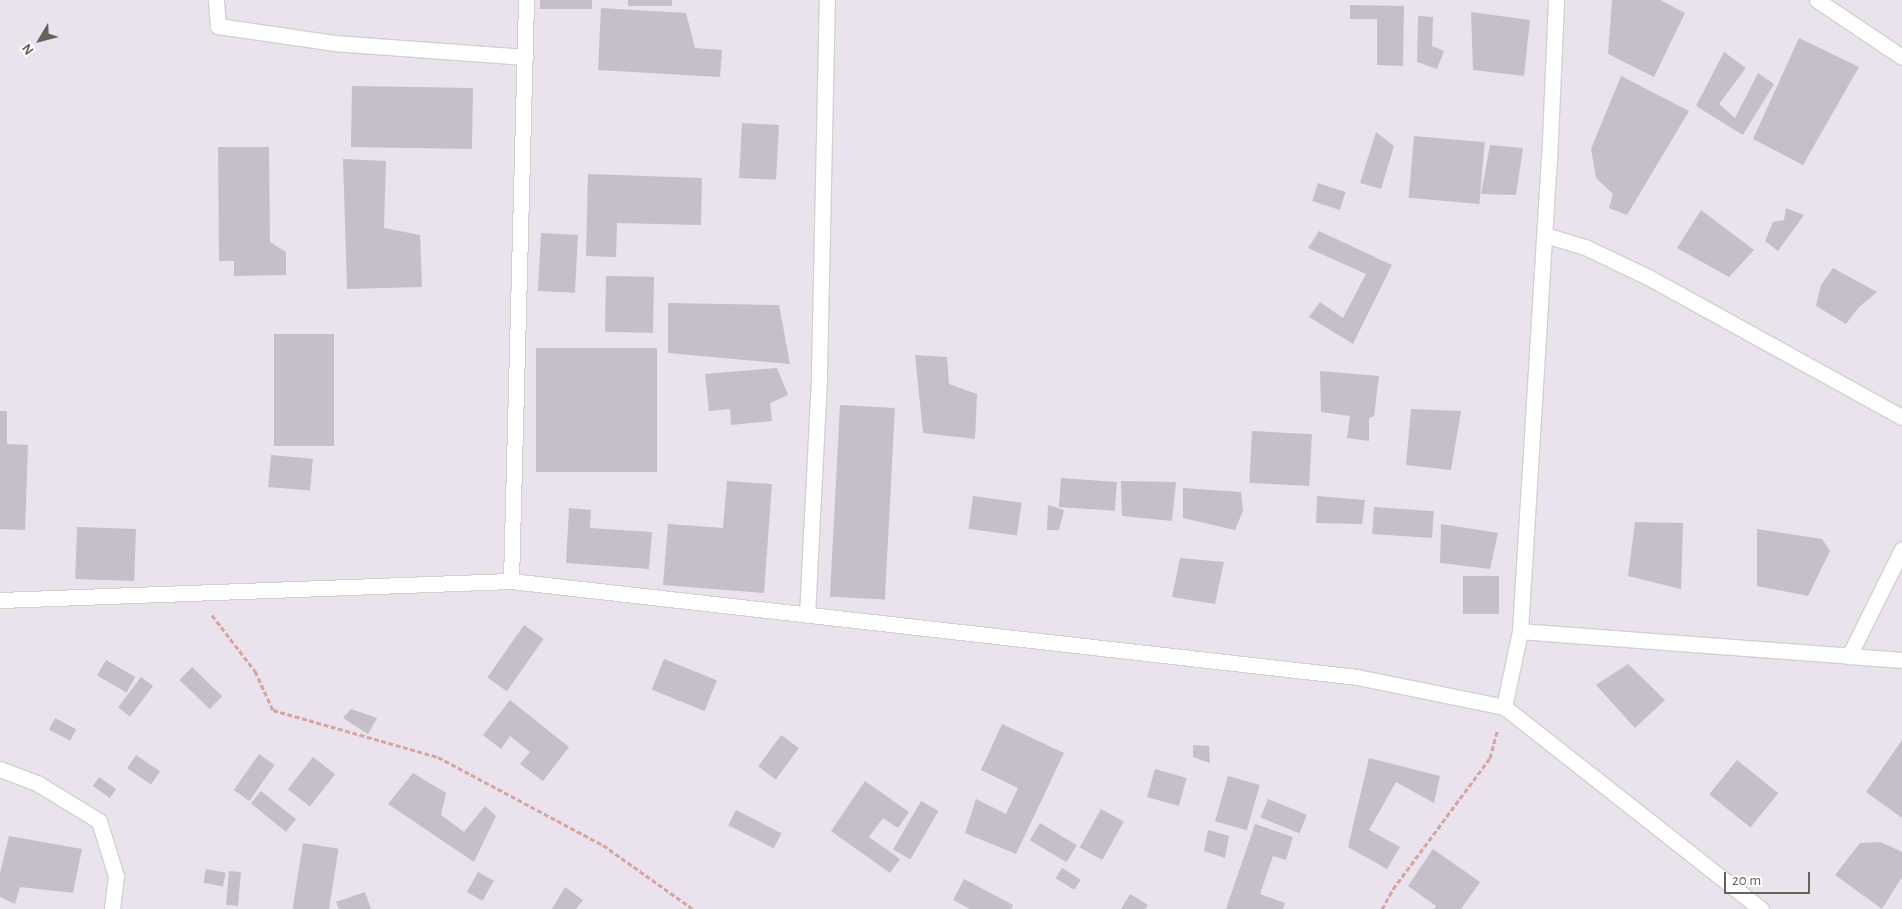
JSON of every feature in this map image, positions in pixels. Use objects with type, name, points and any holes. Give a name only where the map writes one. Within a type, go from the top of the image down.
[{"type":"street","points":[[216,0],[218,26],[334,43],[525,57]]},
{"type":"street","points":[[512,581],[526,0]]},
{"type":"street","points":[[807,615],[819,374],[827,0]]},
{"type":"street","points":[[1504,707],[1520,631],[1545,235],[1556,0]]},
{"type":"street","points":[[1817,0],[1902,57]]},
{"type":"street","points":[[1545,235],[1585,247],[1648,277],[1902,417]]},
{"type":"street","points":[[1848,656],[1902,548]]},
{"type":"street","points":[[0,600],[512,581],[1356,677],[1504,707],[1761,909]]},
{"type":"street","points":[[1520,631],[1902,660]]},
{"type":"street","points":[[0,769],[36,783],[99,821],[116,876],[112,909]]},
{"type":"path","points":[[195,593],[255,671],[273,710],[438,757],[603,844],[693,909]]},
{"type":"path","points":[[1382,909],[1393,888],[1490,758],[1504,707]]},
{"type":"building","points":[[540,0],[592,0],[592,9],[540,9]]},
{"type":"building","points":[[628,0],[672,0],[672,6],[628,6]]},
{"type":"building","points":[[1612,0],[1660,0],[1685,13],[1654,77],[1608,54]]},
{"type":"building","points":[[1350,5],[1404,6],[1403,66],[1377,65],[1377,19],[1350,19]]},
{"type":"building","points":[[601,8],[686,13],[695,48],[722,50],[720,77],[598,70]]},
{"type":"building","points":[[1471,12],[1530,20],[1524,76],[1473,70]]},
{"type":"building","points":[[1418,16],[1433,17],[1432,46],[1444,51],[1437,69],[1417,62]]},
{"type":"building","points":[[1799,38],[1859,67],[1803,165],[1753,139]]},
{"type":"building","points":[[1724,52],[1746,68],[1719,104],[1735,118],[1758,73],[1774,84],[1743,135],[1696,106]]},
{"type":"building","points":[[1621,76],[1689,111],[1627,215],[1609,208],[1613,194],[1596,178],[1591,149]]},
{"type":"building","points":[[352,86],[473,88],[472,149],[351,147]]},
{"type":"building","points":[[742,123],[779,125],[776,180],[739,178]]},
{"type":"building","points":[[1376,132],[1394,146],[1381,189],[1360,183]]},
{"type":"building","points":[[1414,136],[1485,142],[1479,204],[1409,198]]},
{"type":"building","points":[[1490,145],[1523,148],[1516,195],[1481,194]]},
{"type":"building","points":[[218,147],[269,147],[270,242],[286,252],[286,275],[234,276],[234,261],[219,261]]},
{"type":"building","points":[[343,159],[386,161],[384,228],[420,235],[422,287],[347,289]]},
{"type":"building","points":[[588,174],[702,178],[701,225],[617,223],[616,257],[586,256]]},
{"type":"building","points":[[1318,183],[1346,192],[1340,210],[1312,201]]},
{"type":"building","points":[[1786,208],[1804,215],[1778,251],[1765,241],[1773,222],[1784,220]]},
{"type":"building","points":[[1701,210],[1754,250],[1729,277],[1677,248]]},
{"type":"building","points":[[1319,231],[1392,265],[1353,344],[1309,317],[1320,302],[1343,318],[1366,274],[1308,248]]},
{"type":"building","points":[[541,233],[578,235],[575,293],[538,291]]},
{"type":"building","points":[[1833,268],[1877,292],[1859,307],[1846,324],[1816,306],[1821,285]]},
{"type":"building","points":[[606,276],[654,277],[653,333],[605,332]]},
{"type":"building","points":[[668,303],[779,305],[790,364],[668,353]]},
{"type":"building","points":[[274,334],[334,334],[334,446],[274,446]]},
{"type":"building","points":[[536,348],[657,348],[657,472],[536,472]]},
{"type":"building","points":[[915,355],[947,357],[949,384],[977,394],[975,439],[923,433]]},
{"type":"building","points":[[777,368],[788,395],[770,403],[772,421],[731,425],[730,409],[709,411],[705,374]]},
{"type":"building","points":[[1320,371],[1379,376],[1374,416],[1369,418],[1369,441],[1347,438],[1350,416],[1321,412]]},
{"type":"building","points":[[840,405],[895,408],[885,600],[830,597]]},
{"type":"building","points":[[1411,409],[1461,411],[1451,470],[1406,465]]},
{"type":"building","points":[[0,411],[7,411],[7,444],[28,445],[25,530],[0,529]]},
{"type":"building","points":[[1252,431],[1312,434],[1309,486],[1249,483]]},
{"type":"building","points":[[271,455],[313,459],[310,491],[268,487]]},
{"type":"building","points":[[1061,478],[1117,482],[1115,511],[1059,507]]},
{"type":"building","points":[[727,481],[772,484],[764,593],[663,585],[668,524],[723,528]]},
{"type":"building","points":[[1121,481],[1176,482],[1172,521],[1122,516]]},
{"type":"building","points":[[1183,488],[1241,492],[1243,511],[1235,530],[1183,518]]},
{"type":"building","points":[[973,496],[1022,503],[1017,535],[968,529]]},
{"type":"building","points":[[1317,496],[1365,500],[1362,524],[1316,523]]},
{"type":"building","points":[[1048,505],[1064,510],[1059,530],[1047,530]]},
{"type":"building","points":[[1374,507],[1434,511],[1432,538],[1372,534]]},
{"type":"building","points":[[569,508],[591,510],[590,528],[652,532],[649,569],[566,563]]},
{"type":"building","points":[[1635,522],[1683,523],[1681,589],[1628,576]]},
{"type":"building","points":[[1441,524],[1498,533],[1490,569],[1440,563]]},
{"type":"building","points":[[77,527],[136,529],[134,581],[75,579]]},
{"type":"building","points":[[1757,529],[1822,539],[1830,551],[1808,596],[1757,586]]},
{"type":"building","points":[[1180,558],[1224,562],[1215,604],[1172,597]]},
{"type":"building","points":[[1463,576],[1499,576],[1499,614],[1463,614]]},
{"type":"building","points":[[524,625],[544,639],[507,691],[487,677]]},
{"type":"building","points":[[664,659],[717,680],[704,711],[652,690]]},
{"type":"building","points":[[106,660],[135,677],[126,693],[97,676]]},
{"type":"building","points":[[1628,664],[1665,700],[1635,728],[1596,685]]},
{"type":"building","points":[[192,667],[222,696],[210,709],[179,680]]},
{"type":"building","points":[[141,677],[153,686],[130,716],[118,707]]},
{"type":"building","points":[[510,700],[569,747],[543,781],[520,764],[530,752],[510,736],[501,749],[483,735]]},
{"type":"building","points":[[351,709],[377,718],[368,734],[343,718]]},
{"type":"building","points":[[55,718],[76,729],[70,741],[49,729]]},
{"type":"building","points":[[1002,724],[1064,753],[1016,854],[965,833],[976,799],[1006,814],[1018,788],[981,770]]},
{"type":"building","points":[[781,735],[799,748],[776,779],[758,767]]},
{"type":"building","points":[[1902,740],[1902,818],[1866,792]]},
{"type":"building","points":[[1193,745],[1209,746],[1210,763],[1193,757]]},
{"type":"building","points":[[259,754],[275,765],[249,801],[234,790]]},
{"type":"building","points":[[136,755],[160,771],[151,784],[127,768]]},
{"type":"building","points":[[313,757],[335,774],[310,807],[288,789]]},
{"type":"building","points":[[1369,758],[1440,776],[1434,803],[1396,782],[1369,830],[1400,847],[1387,869],[1348,847]]},
{"type":"building","points":[[1737,760],[1778,793],[1750,828],[1709,794]]},
{"type":"building","points":[[1155,769],[1187,778],[1179,806],[1147,797]]},
{"type":"building","points":[[413,773],[446,793],[441,815],[464,832],[485,806],[496,816],[474,862],[388,804]]},
{"type":"building","points":[[1228,776],[1260,785],[1247,830],[1215,821]]},
{"type":"building","points":[[99,777],[116,789],[110,798],[93,786]]},
{"type":"building","points":[[865,781],[909,812],[898,828],[883,818],[869,837],[900,859],[890,873],[831,831]]},
{"type":"building","points":[[261,791],[296,819],[286,832],[251,803]]},
{"type":"building","points":[[1268,799],[1307,815],[1299,833],[1261,818]]},
{"type":"building","points":[[921,801],[938,811],[910,859],[893,849]]},
{"type":"building","points":[[1101,809],[1124,822],[1102,860],[1080,847]]},
{"type":"building","points":[[736,810],[781,833],[774,848],[728,825]]},
{"type":"building","points":[[1040,823],[1077,845],[1067,862],[1030,840]]},
{"type":"building","points":[[1255,824],[1293,837],[1286,860],[1273,856],[1260,894],[1285,903],[1283,909],[1226,909]]},
{"type":"building","points":[[1208,830],[1229,836],[1225,858],[1204,851]]},
{"type":"building","points":[[9,836],[82,849],[73,893],[20,887],[15,904],[0,897],[0,873]]},
{"type":"building","points":[[1881,842],[1902,852],[1902,877],[1882,909],[1835,875],[1860,843]]},
{"type":"building","points":[[303,843],[339,849],[329,909],[293,909]]},
{"type":"building","points":[[1433,849],[1480,882],[1461,909],[1434,909],[1436,906],[1408,886]]},
{"type":"building","points":[[1062,868],[1081,880],[1074,890],[1056,878]]},
{"type":"building","points":[[206,869],[226,873],[223,887],[203,883]]},
{"type":"building","points":[[229,871],[241,872],[238,906],[226,905]]},
{"type":"building","points":[[478,872],[494,881],[483,901],[467,892]]},
{"type":"building","points":[[964,879],[1013,905],[1011,909],[970,909],[953,900]]},
{"type":"building","points":[[565,887],[583,900],[576,909],[552,909]]},
{"type":"building","points":[[365,892],[371,909],[339,909],[336,902]]},
{"type":"building","points":[[1130,894],[1148,905],[1145,909],[1121,909]]}]
